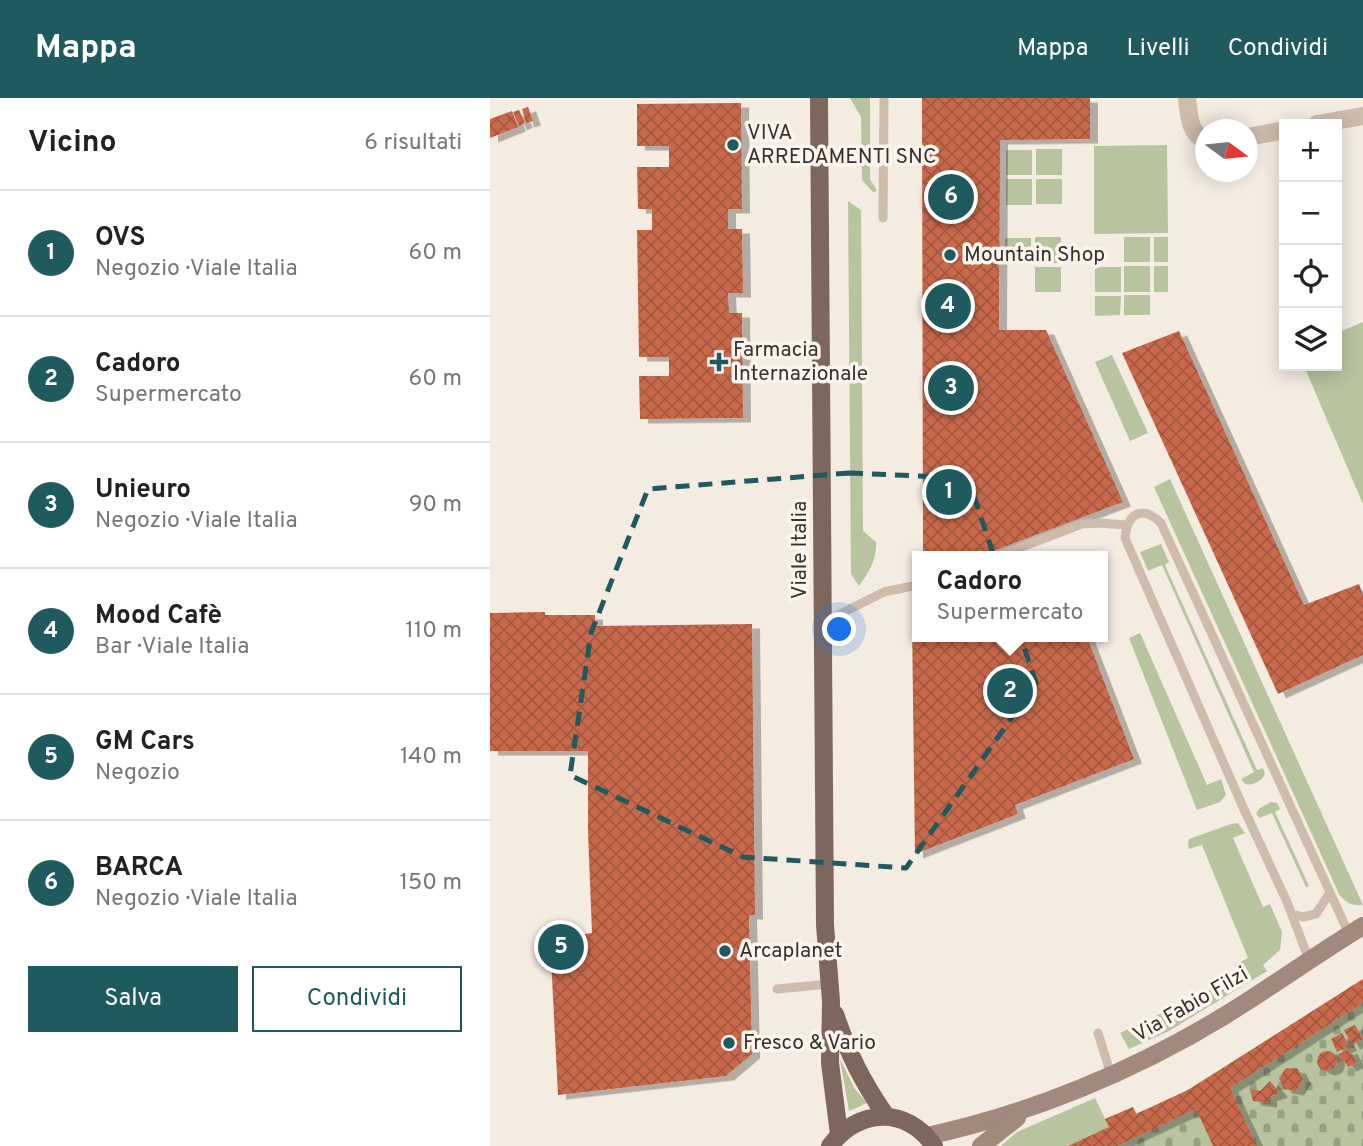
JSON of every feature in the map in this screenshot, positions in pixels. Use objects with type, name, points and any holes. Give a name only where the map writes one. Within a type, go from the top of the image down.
[{"type":"main road","name":"Viale Italia","points":[[820,98],[825,925],[835,1140]]},
{"type":"main road","name":"Viale Italia","points":[[830,993],[848,1051],[862,1082],[886,1116]]},
{"type":"main road","points":[[835,1140],[853,1124],[886,1116],[915,1126],[931,1141]]},
{"type":"street","points":[[1187,98],[1195,132]]},
{"type":"street","points":[[1342,120],[1363,116]]},
{"type":"street","points":[[1258,135],[1279,131]]},
{"type":"street","name":"Via Fabio Filzi","points":[[931,1141],[1033,1107],[1111,1075],[1214,1022],[1356,930]]},
{"type":"street","name":"Via Fabio Filzi","points":[[982,1146],[1033,1107]]},
{"type":"lane","points":[[883,218],[884,98]]},
{"type":"lane","points":[[1309,960],[1292,914],[1125,538],[1126,526],[1133,516],[1144,512],[1161,523],[1329,894],[1356,930]]},
{"type":"lane","points":[[1012,551],[1082,524],[1126,526]]},
{"type":"lane","points":[[824,622],[884,592],[912,586]]},
{"type":"lane","points":[[1292,914],[1303,917],[1316,914],[1329,894]]},
{"type":"lane","points":[[777,989],[830,993]]},
{"type":"lane","points":[[1098,1033],[1111,1075]]},
{"type":"highlighted area","points":[[849,473],[968,478],[1036,683],[906,868],[743,857],[570,775],[591,633],[648,489]]},
{"type":"green space","points":[[850,98],[870,98],[870,179],[877,191],[873,192],[862,180],[861,117]]},
{"type":"green space","points":[[1167,145],[1168,233],[1094,234],[1094,146]]},
{"type":"green space","points":[[1036,149],[1062,149],[1062,175],[1036,175]]},
{"type":"green space","points":[[1006,150],[1032,150],[1032,175],[1006,175]]},
{"type":"green space","points":[[1006,179],[1032,179],[1032,205],[1006,205]]},
{"type":"green space","points":[[1036,179],[1062,179],[1062,204],[1036,204]]},
{"type":"green space","points":[[848,201],[861,210],[863,531],[876,542],[874,560],[859,586],[851,574]]},
{"type":"green space","points":[[1035,237],[1061,237],[1061,263],[1035,263]]},
{"type":"green space","points":[[1124,237],[1150,237],[1150,262],[1124,262]]},
{"type":"green space","points":[[1154,237],[1168,237],[1168,262],[1154,262]]},
{"type":"green space","points":[[1005,238],[1031,238],[1031,263],[1005,263]]},
{"type":"green space","points":[[1124,266],[1150,266],[1150,292],[1124,292]]},
{"type":"green space","points":[[1154,266],[1168,266],[1168,292],[1154,292]]},
{"type":"green space","points":[[1035,267],[1061,267],[1061,292],[1035,292]]},
{"type":"green space","points":[[1095,267],[1121,267],[1121,292],[1095,292]]},
{"type":"green space","points":[[1124,295],[1150,295],[1150,315],[1124,315]]},
{"type":"green space","points":[[1095,296],[1121,296],[1120,315],[1095,316]]},
{"type":"green space","points":[[1363,322],[1363,504],[1306,371],[1342,371],[1342,331]]},
{"type":"green space","points":[[1112,355],[1148,433],[1130,441],[1095,362]]},
{"type":"green space","points":[[1170,479],[1363,905],[1349,903],[1339,894],[1154,487]]},
{"type":"green space","points":[[1161,544],[1169,562],[1165,565],[1257,770],[1263,768],[1264,777],[1254,784],[1245,784],[1241,779],[1254,772],[1162,565],[1148,571],[1140,552]]},
{"type":"green space","points":[[1140,633],[1207,785],[1221,779],[1226,795],[1220,802],[1197,810],[1129,638]]},
{"type":"green space","points":[[1271,802],[1277,803],[1280,809],[1275,812],[1309,886],[1306,887],[1272,813],[1259,818],[1256,813]]},
{"type":"green space","points":[[1238,823],[1245,833],[1233,838],[1263,907],[1270,904],[1282,932],[1280,950],[1263,965],[1267,971],[1169,1031],[1129,1049],[1120,1033],[1239,976],[1235,965],[1248,958],[1202,845],[1189,849],[1188,843],[1189,839]]},
{"type":"green space","points":[[1363,979],[1363,1146],[1068,1146],[1108,1127],[1105,1119],[1133,1107],[1137,1114],[1188,1090]]},
{"type":"green space","points":[[840,1059],[855,1089],[867,1103],[849,1111]]},
{"type":"green space","points":[[1095,1098],[1109,1127],[1068,1146],[1001,1146],[1017,1132]]},
{"type":"building","points":[[922,98],[1090,98],[1090,139],[1000,140],[999,330],[1046,330],[1123,502],[993,551],[923,551]]},
{"type":"building","points":[[741,103],[742,209],[728,209],[728,229],[742,229],[743,293],[728,293],[729,313],[742,313],[743,418],[640,419],[639,376],[669,376],[669,357],[639,357],[637,230],[652,230],[652,209],[638,209],[637,167],[669,167],[669,146],[637,146],[637,104]]},
{"type":"building","points":[[528,107],[533,121],[526,123],[522,109]]},
{"type":"building","points":[[519,110],[525,123],[519,126],[513,112]]},
{"type":"building","points":[[512,111],[518,127],[490,138],[490,119]]},
{"type":"building","points":[[1179,331],[1304,605],[1359,584],[1363,595],[1363,655],[1278,694],[1122,353]]},
{"type":"building","points":[[545,612],[545,615],[595,615],[595,626],[752,624],[755,915],[749,915],[752,1054],[726,1076],[558,1095],[550,939],[592,933],[588,751],[490,751],[490,613]]},
{"type":"building","points":[[912,642],[1089,642],[1134,759],[1015,805],[1018,814],[915,854]]},
{"type":"building","points":[[1363,979],[1363,1003],[1230,1088],[1257,1146],[1213,1146],[1196,1109],[1117,1146],[1068,1146],[1109,1127],[1105,1119],[1133,1107],[1136,1114],[1188,1090]]},
{"type":"building","points":[[1355,1025],[1363,1039],[1352,1045],[1344,1030]]},
{"type":"building","points":[[1342,1033],[1349,1046],[1337,1052],[1331,1039]]},
{"type":"building","points":[[1349,1049],[1356,1061],[1348,1067],[1344,1061],[1341,1062],[1339,1054]]},
{"type":"building","points":[[1327,1051],[1334,1054],[1337,1061],[1334,1068],[1327,1071],[1320,1068],[1317,1061],[1320,1054]]},
{"type":"building","points":[[1286,1068],[1298,1069],[1303,1080],[1296,1091],[1284,1089],[1279,1078]]},
{"type":"building","points":[[1270,1081],[1280,1093],[1269,1097],[1269,1103],[1253,1101],[1250,1089],[1260,1091]]},
{"type":"place","name":"VIVA ARREDAMENTI SNC","points":[[733,145]]},
{"type":"place","name":"BARCA","points":[[951,197]]},
{"type":"place","name":"Mountain Shop","points":[[950,255]]},
{"type":"place","name":"Mood Cafè","points":[[948,306]]},
{"type":"place","name":"Farmacia Internazionale","points":[[719,362]]},
{"type":"place","name":"Unieuro","points":[[951,388]]},
{"type":"place","name":"OVS","points":[[949,492]]},
{"type":"place","name":"Cadoro","points":[[1010,691]]},
{"type":"place","name":"GM Cars","points":[[561,947]]},
{"type":"place","name":"Arcaplanet","points":[[725,951]]},
{"type":"place","name":"Fresco & Vario","points":[[729,1043]]}]
